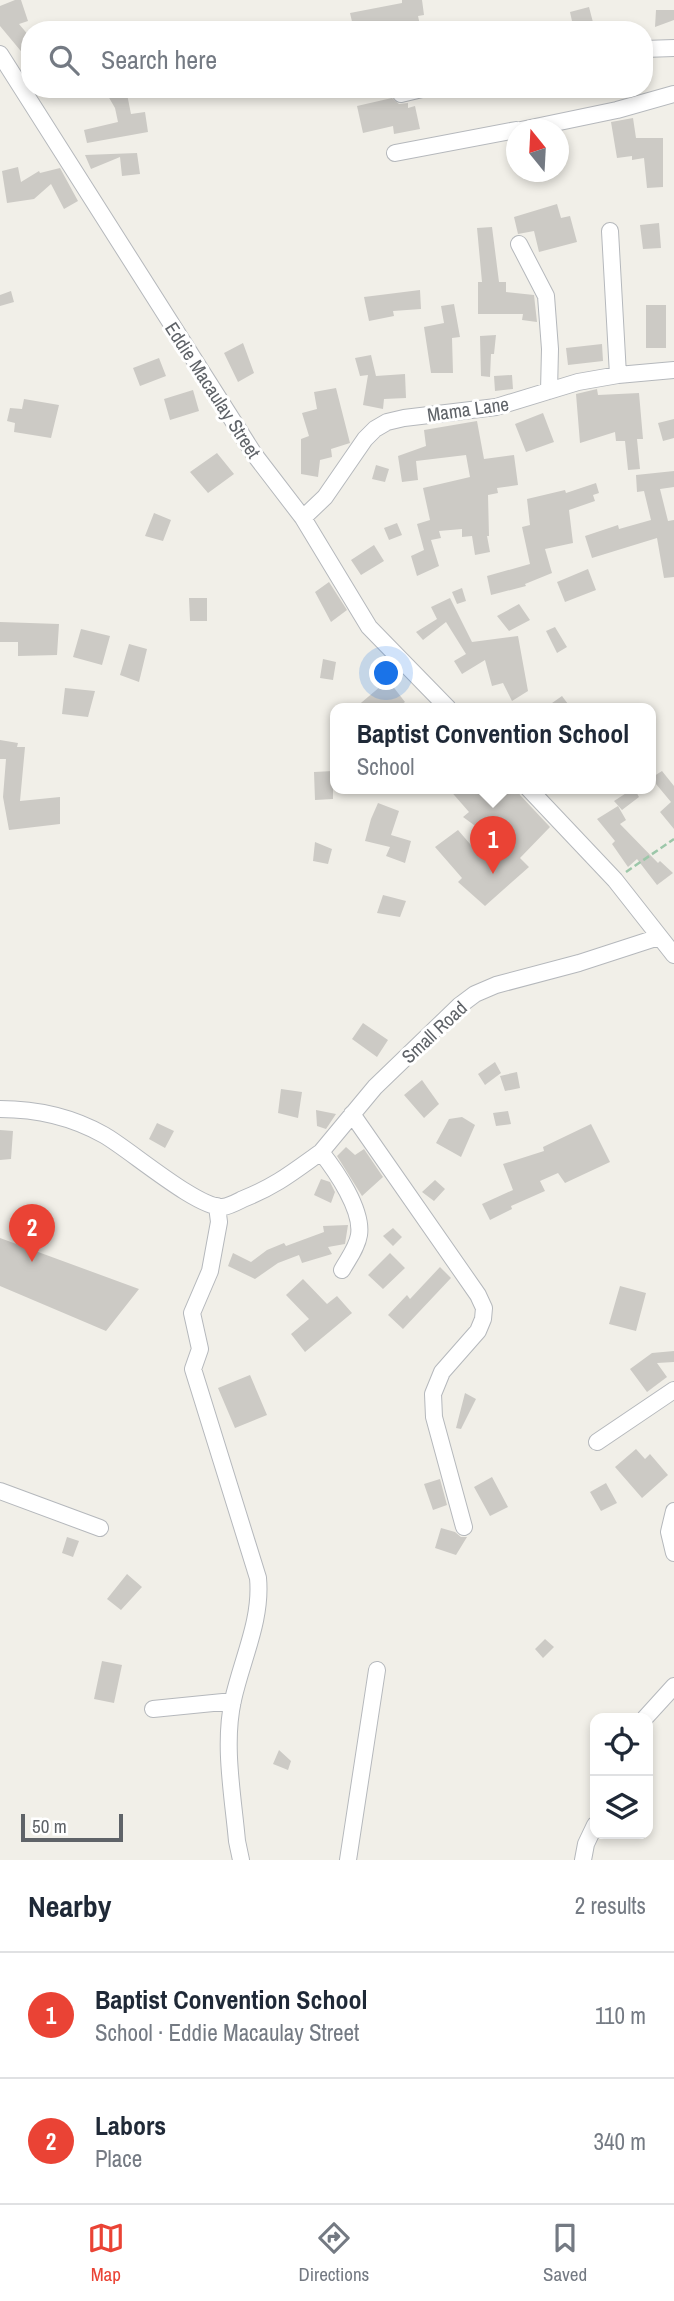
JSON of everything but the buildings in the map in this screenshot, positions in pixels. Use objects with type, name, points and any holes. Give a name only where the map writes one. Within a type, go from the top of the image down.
[{"type":"street","points":[[653,48],[674,47]]},
{"type":"street","name":"Eddie Macaulay Street","points":[[0,54],[21,87]]},
{"type":"street","points":[[569,120],[674,94]]},
{"type":"street","name":"Eddie Macaulay Street","points":[[28,98],[254,454],[303,518],[369,627],[443,703]]},
{"type":"street","points":[[395,153],[506,132]]},
{"type":"street","points":[[610,231],[618,375]]},
{"type":"street","points":[[519,244],[546,296],[550,349],[549,391]]},
{"type":"street","name":"Mama Lane","points":[[303,518],[325,498],[365,439],[387,422],[496,407],[618,375],[674,370]]},
{"type":"street","points":[[534,794],[615,880],[674,955]]},
{"type":"street","name":"Small Road","points":[[217,1206],[232,1204],[274,1186],[321,1152],[384,1078],[475,994],[496,985],[579,963],[659,937]]},
{"type":"street","points":[[0,1110],[42,1112],[78,1122],[105,1136],[198,1199],[217,1206],[219,1223],[211,1271],[192,1314],[200,1349],[193,1375],[254,1560],[260,1595],[233,1701],[230,1749],[237,1841],[241,1860]]},
{"type":"street","points":[[352,1114],[470,1283],[484,1308],[478,1331],[442,1372],[433,1394],[434,1417],[464,1527]]},
{"type":"street","points":[[321,1152],[343,1185],[357,1218],[360,1233],[342,1270]]},
{"type":"street","points":[[597,1442],[674,1390]]},
{"type":"street","points":[[0,1491],[100,1528]]},
{"type":"street","points":[[674,1511],[669,1532],[674,1553]]},
{"type":"street","points":[[348,1860],[377,1670]]},
{"type":"street","points":[[650,1713],[674,1686]]},
{"type":"street","points":[[153,1709],[233,1701]]},
{"type":"street","points":[[583,1860],[590,1836]]},
{"type":"path","points":[[615,880],[674,839]]},
{"type":"place","name":"Baptist Convention School","points":[[493,874]]},
{"type":"place","name":"Labors","points":[[32,1262]]}]
